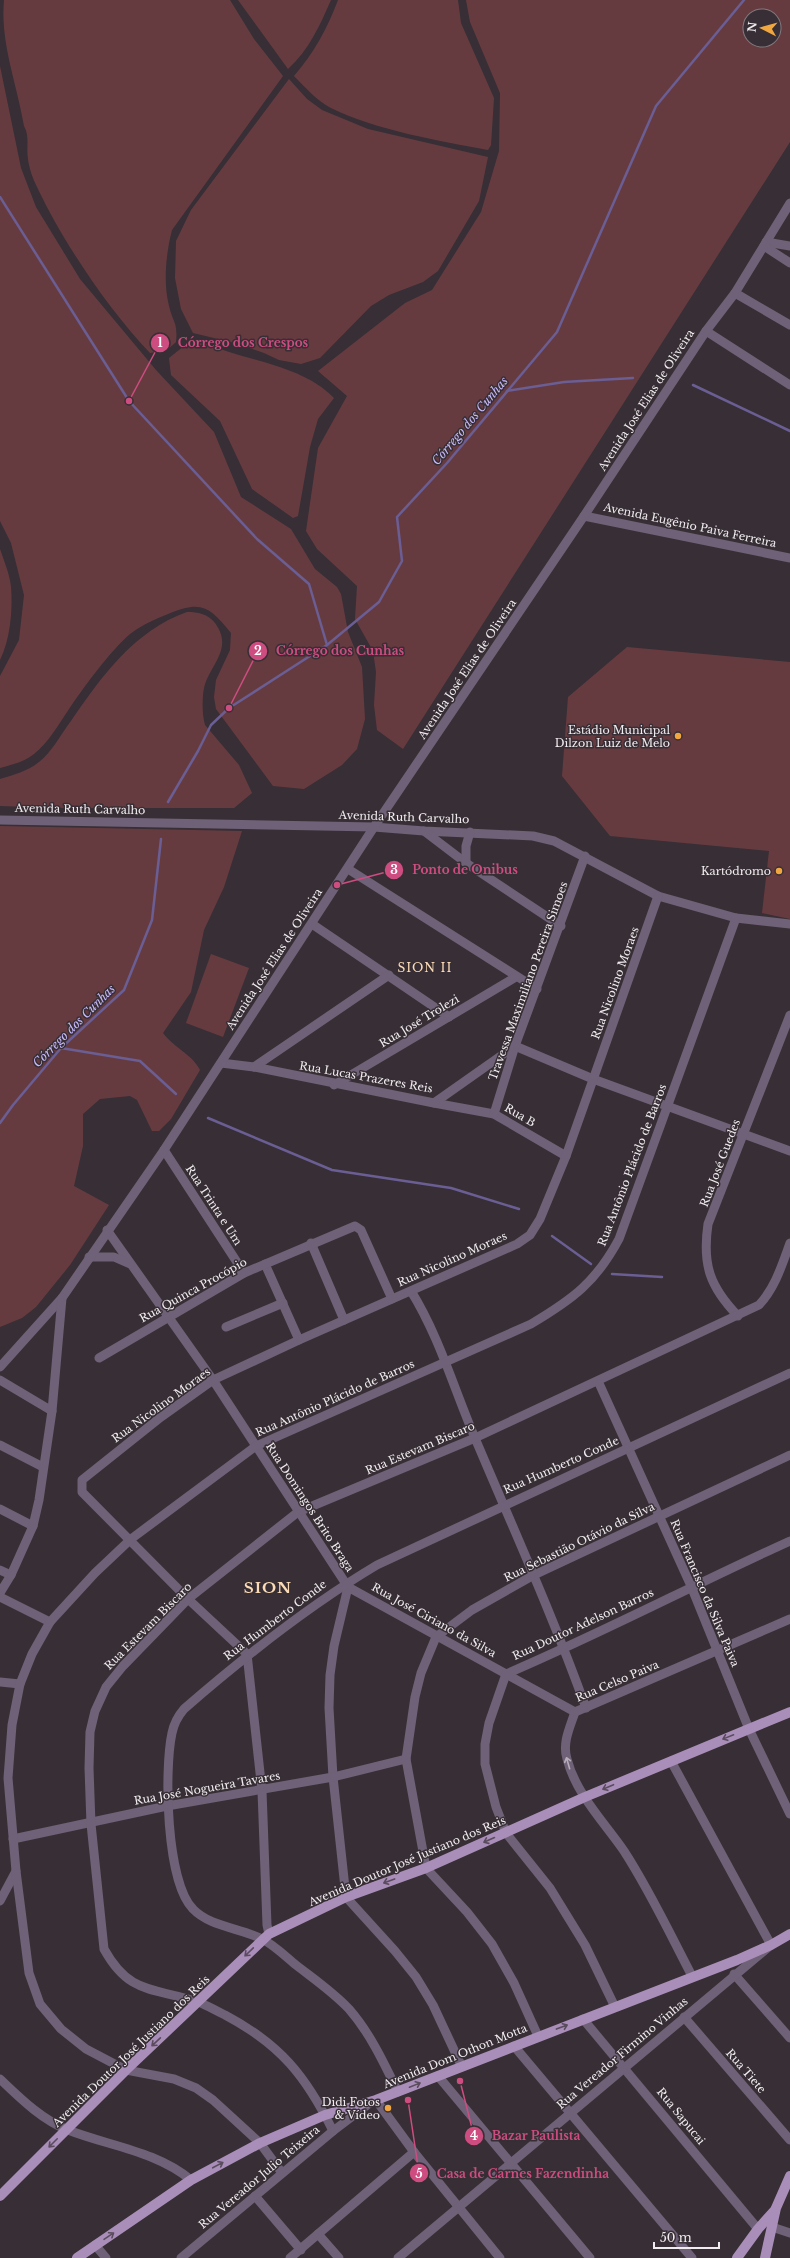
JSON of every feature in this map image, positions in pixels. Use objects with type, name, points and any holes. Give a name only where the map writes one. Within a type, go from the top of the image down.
[{"type":"main road","name":"Avenida Doutor José Justiano dos Reis","points":[[2,2191],[126,2070],[266,1937],[346,1897],[426,1868],[585,1797],[790,1712]]},
{"type":"main road","name":"Avenida Dom Othon Motta","points":[[77,2258],[191,2180],[260,2143],[325,2115],[374,2101],[615,2007],[771,1945],[790,1934]]},
{"type":"main road","points":[[765,2258],[776,2208],[790,2176]]},
{"type":"main road","points":[[737,2258],[758,2228],[776,2208]]},
{"type":"street","name":"Avenida José Elias de Oliveira","points":[[0,1367],[62,1298],[107,1230],[164,1150],[374,827],[706,332],[736,293],[789,205]]},
{"type":"street","points":[[765,244],[790,246]]},
{"type":"street","points":[[765,244],[790,263]]},
{"type":"street","points":[[736,293],[790,324]]},
{"type":"street","points":[[706,332],[790,385]]},
{"type":"street","name":"Avenida Eugênio Paiva Ferreira","points":[[584,516],[790,558]]},
{"type":"street","name":"Avenida Ruth Carvalho","points":[[0,820],[374,827],[534,836],[554,841],[585,856],[658,896],[736,918],[790,924]]},
{"type":"street","points":[[424,831],[466,863],[561,926]]},
{"type":"street","points":[[466,863],[466,846],[470,832]]},
{"type":"street","name":"Travessa Maximiliano Pereira Simoes","points":[[494,1114],[515,1046],[561,926],[585,856]]},
{"type":"street","points":[[348,868],[516,977],[537,989]]},
{"type":"street","name":"Rua Nicolino Moraes","points":[[131,1539],[82,1492],[82,1480],[161,1417],[213,1380],[299,1340],[517,1244],[530,1234],[540,1219],[566,1156],[658,896]]},
{"type":"street","name":"Rua Antônio Plácido de Barros","points":[[282,2173],[260,2143],[213,2100],[196,2088],[174,2079],[126,2070],[86,2049],[61,2029],[40,2004],[29,1973],[4,1777],[20,1684],[32,1654],[50,1622],[131,1539],[256,1446],[531,1324],[564,1305],[586,1286],[606,1263],[619,1239],[736,918]]},
{"type":"street","points":[[312,924],[449,1017]]},
{"type":"street","points":[[254,1067],[389,975]]},
{"type":"street","name":"Rua José Trolezi","points":[[334,1085],[516,977]]},
{"type":"street","name":"Rua José Guedes","points":[[738,1316],[714,1286],[707,1265],[705,1246],[708,1224],[790,1015]]},
{"type":"street","points":[[515,1046],[593,1079],[790,1150]]},
{"type":"street","name":"Rua Lucas Prazeres Reis","points":[[221,1063],[254,1067],[334,1085],[434,1103],[515,1046]]},
{"type":"street","name":"Rua B","points":[[434,1103],[494,1114],[566,1156]]},
{"type":"street","name":"Rua Trinta e Um","points":[[164,1150],[244,1273]]},
{"type":"street","name":"Rua Quinca Procópio","points":[[99,1358],[168,1316],[244,1273],[355,1226],[361,1230],[392,1299]]},
{"type":"street","name":"Rua Domingos Brito Braga","points":[[107,1230],[213,1380],[347,1585]]},
{"type":"street","name":"Rua Estevam Biscaro","points":[[333,2130],[299,2072],[277,2049],[250,2028],[198,2002],[146,1989],[128,1980],[114,1967],[104,1949],[91,1824],[89,1761],[90,1732],[95,1711],[106,1687],[122,1666],[188,1599],[298,1512],[474,1438],[759,1305],[768,1296],[790,1243]]},
{"type":"street","points":[[311,1244],[344,1320]]},
{"type":"street","points":[[89,1257],[114,1256],[133,1265]]},
{"type":"street","points":[[264,1264],[299,1340]]},
{"type":"street","points":[[411,1291],[444,1362],[474,1438],[504,1504],[532,1576],[564,1649],[586,1708]]},
{"type":"street","points":[[0,1593],[11,1575],[33,1526],[52,1411],[62,1298]]},
{"type":"street","points":[[226,1327],[283,1303]]},
{"type":"street","name":"Rua Humberto Conde","points":[[398,2092],[372,2041],[349,2010],[327,1989],[266,1937],[206,1918],[194,1910],[185,1898],[175,1865],[167,1806],[168,1758],[172,1732],[177,1719],[184,1709],[247,1654],[377,1565],[504,1504],[790,1373]]},
{"type":"street","points":[[0,1380],[52,1411]]},
{"type":"street","name":"Rua Francisco da Silva Paiva","points":[[598,1381],[691,1586],[749,1729],[790,1814]]},
{"type":"street","points":[[0,1445],[43,1467]]},
{"type":"street","name":"Rua Sebastião Otávio da Silva","points":[[436,1637],[472,1610],[532,1576],[790,1455]]},
{"type":"street","points":[[0,1509],[33,1526]]},
{"type":"street","points":[[131,1539],[188,1599],[247,1654],[262,1790],[267,1925],[266,1937]]},
{"type":"street","name":"Rua Doutor Adelson Barros","points":[[615,2007],[585,1945],[570,1919],[550,1888],[506,1833],[496,1806],[485,1764],[485,1744],[489,1723],[506,1674],[564,1649],[691,1586],[790,1541]]},
{"type":"street","points":[[0,1570],[11,1575]]},
{"type":"street","points":[[347,1585],[334,1646],[330,1675],[333,1777],[346,1897],[395,1951],[416,1977],[433,2005],[462,2067]]},
{"type":"street","name":"Rua José Ciriano da Silva","points":[[347,1585],[436,1637],[575,1712]]},
{"type":"street","points":[[0,1597],[50,1622]]},
{"type":"street","name":"Rua Celso Paiva","points":[[692,1976],[651,1896],[624,1851],[585,1797],[571,1773],[566,1757],[568,1731],[575,1712],[790,1620]]},
{"type":"street","points":[[436,1637],[421,1673],[415,1697],[406,1760],[416,1822],[426,1868],[467,1912],[492,1944],[514,1983],[538,2036]]},
{"type":"street","points":[[0,1682],[20,1684]]},
{"type":"street","name":"Rua José Nogueira Tavares","points":[[13,1839],[91,1824],[167,1806],[333,1777],[406,1760]]},
{"type":"street","points":[[671,1761],[771,1945]]},
{"type":"street","points":[[0,1901],[16,1871]]},
{"type":"street","name":"Rua Vereador Firmino Vinhas","points":[[398,2258],[734,1974],[771,1945]]},
{"type":"street","points":[[734,1974],[790,2038]]},
{"type":"street","name":"Rua Tiete","points":[[684,2017],[790,2140]]},
{"type":"street","name":"Rua Sapucai","points":[[583,2019],[625,2067],[758,2228]]},
{"type":"street","points":[[514,2046],[692,2258]]},
{"type":"street","points":[[438,2076],[590,2258]]},
{"type":"street","points":[[0,2079],[26,2103],[67,2129],[150,2156],[180,2171],[191,2180]]},
{"type":"street","points":[[374,2101],[500,2258]]},
{"type":"street","name":"Rua Vereador Julio Teixeira","points":[[181,2258],[333,2130],[374,2101]]},
{"type":"street","points":[[290,2258],[414,2152]]},
{"type":"street","points":[[255,2196],[301,2250]]},
{"type":"street","points":[[772,2226],[790,2233]]},
{"type":"street","points":[[318,2234],[339,2258]]},
{"type":"street","points":[[95,2245],[106,2258]]},
{"type":"shaded area","points":[[4,0],[230,0],[254,39],[283,76],[172,230],[168,248],[166,288],[169,306],[176,326],[176,342],[167,350],[150,353],[118,316],[73,252],[36,184],[29,166],[27,134],[4,32]]},
{"type":"shaded area","points":[[238,0],[331,0],[308,45],[288,69]]},
{"type":"shaded area","points":[[338,0],[458,0],[461,23],[494,98],[491,145],[488,150],[387,129],[348,116],[321,102],[294,76],[308,58],[319,40]]},
{"type":"shaded area","points":[[466,0],[790,0],[790,142],[403,749],[377,730],[374,705],[376,672],[373,651],[355,619],[357,586],[317,549],[306,531],[318,448],[347,396],[318,371],[405,303],[432,290],[481,212],[499,151],[500,93],[470,22]]},
{"type":"shaded area","points":[[0,66],[21,168],[36,207],[80,279],[156,370],[214,432],[241,497],[291,529],[315,569],[337,587],[341,594],[348,632],[362,667],[365,719],[357,749],[342,765],[304,789],[273,786],[216,709],[214,697],[216,680],[230,650],[231,633],[210,611],[197,607],[189,607],[153,620],[130,634],[98,669],[53,733],[39,750],[26,759],[0,768],[0,676],[19,640],[24,595],[11,543],[0,521]]},
{"type":"shaded area","points":[[289,79],[307,99],[322,110],[368,129],[488,157],[479,201],[438,271],[423,282],[389,295],[371,306],[320,358],[301,364],[279,360],[235,343],[193,333],[181,309],[175,278],[176,241],[191,210]]},
{"type":"shaded area","points":[[197,342],[298,374],[323,388],[334,398],[318,419],[310,447],[298,516],[293,518],[252,489],[220,421],[171,375],[169,358],[184,346]]},
{"type":"shaded area","points":[[0,549],[10,582],[12,605],[10,625],[0,660]]},
{"type":"shaded area","points":[[187,612],[199,613],[209,617],[215,623],[220,632],[222,641],[219,656],[204,688],[204,721],[205,725],[239,765],[252,793],[234,808],[64,808],[0,806],[0,779],[25,770],[44,758],[94,688],[121,657],[151,630],[168,620]]},
{"type":"shaded area","name":"Estádio Municipal Dilzon Luiz de Melo","points":[[627,647],[790,662],[790,919],[762,913],[769,851],[610,836],[562,776],[568,697]]},
{"type":"shaded area","points":[[0,826],[242,831],[224,887],[204,930],[191,992],[163,1033],[172,1043],[193,1060],[200,1070],[171,1119],[159,1131],[152,1131],[137,1100],[130,1096],[100,1099],[83,1114],[83,1146],[74,1186],[109,1205],[70,1265],[36,1307],[22,1318],[0,1327]]},
{"type":"shaded area","points":[[211,954],[249,968],[223,1037],[186,1023]]},
{"type":"waterway","name":"Córrego dos Cunhas","points":[[168,802],[198,751],[211,725],[229,708],[327,645],[379,602],[402,561],[397,517],[447,463],[557,332],[656,106],[744,0]]},
{"type":"waterway","points":[[0,197],[129,401],[257,539],[309,584],[327,645]]},
{"type":"waterway","points":[[507,391],[564,382],[633,378]]},
{"type":"waterway","points":[[693,385],[790,431]]},
{"type":"waterway","name":"Córrego dos Cunhas","points":[[0,1123],[13,1105],[61,1048],[124,990],[152,920],[161,839]]},
{"type":"waterway","points":[[61,1048],[140,1061],[176,1094]]},
{"type":"waterway","points":[[208,1118],[332,1170],[451,1188],[519,1209]]},
{"type":"waterway","points":[[552,1236],[591,1264]]},
{"type":"waterway","points":[[612,1274],[662,1277]]},
{"type":"place","name":"Córrego dos Crespos","points":[[129,401]]},
{"type":"place","name":"Córrego dos Cunhas","points":[[229,708]]},
{"type":"place","name":"Estádio Municipal Dilzon Luiz de Melo","points":[[678,736]]},
{"type":"place","name":"Kartódromo","points":[[779,871]]},
{"type":"place","name":"Ponto de Onibus","points":[[337,885]]},
{"type":"place","name":"Bazar Paulista","points":[[460,2081]]},
{"type":"place","name":"Casa de Carnes Fazendinha","points":[[408,2100]]},
{"type":"place","name":"Didi Fotos & Vídeo","points":[[388,2108]]},
{"type":"district","name":"SION II","points":[[425,968]]},
{"type":"district","name":"SION","points":[[268,1588]]}]
